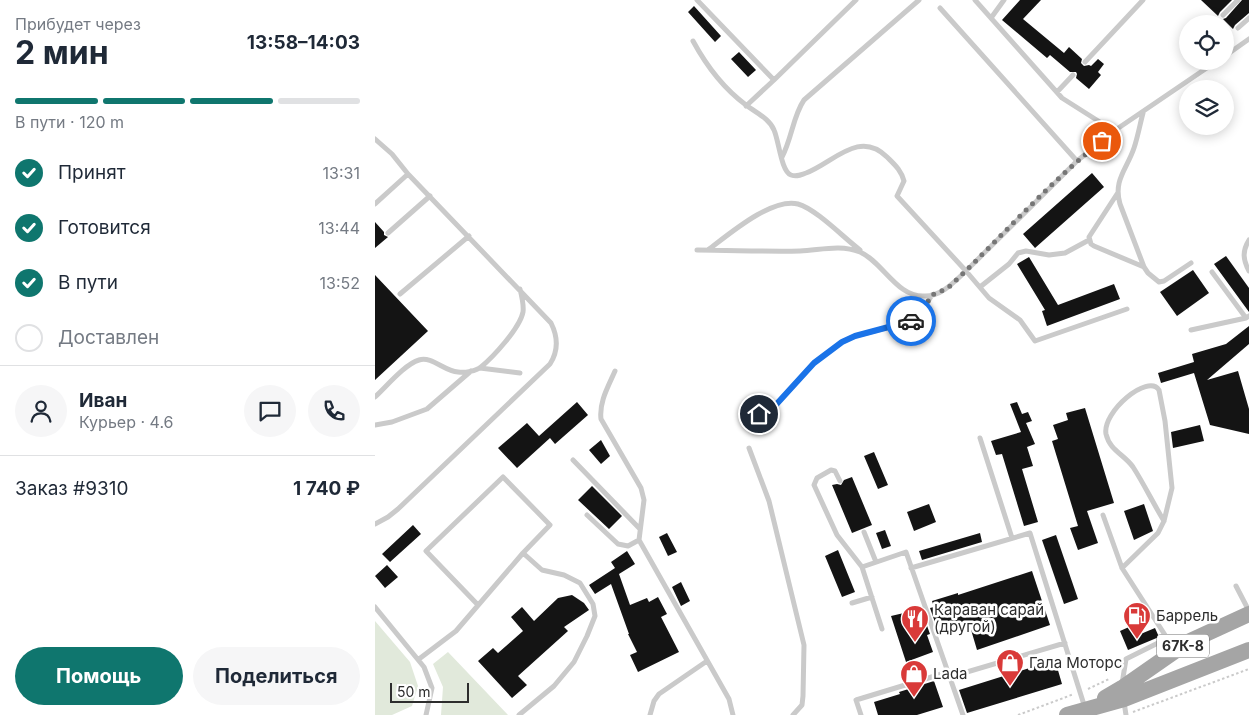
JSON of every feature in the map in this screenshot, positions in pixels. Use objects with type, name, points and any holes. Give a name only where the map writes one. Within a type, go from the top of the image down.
[{"type":"main road","name":"67К-8","points":[[1124,704],[1171,645],[1188,642],[1249,612]]},
{"type":"main road","name":"67К-8","points":[[1067,715],[1085,709],[1124,704],[1249,650]]},
{"type":"lane","points":[[697,0],[774,80]]},
{"type":"lane","points":[[746,106],[856,0]]},
{"type":"lane","points":[[782,157],[791,138],[799,108],[804,100],[919,0]]},
{"type":"lane","points":[[975,0],[1063,98],[1114,132]]},
{"type":"lane","points":[[991,18],[1004,0]]},
{"type":"lane","points":[[1085,62],[1143,0]]},
{"type":"lane","points":[[1223,15],[1238,0]]},
{"type":"lane","points":[[940,8],[1077,161]]},
{"type":"lane","points":[[1238,28],[1249,18]]},
{"type":"lane","points":[[1234,50],[1249,39]]},
{"type":"lane","points":[[693,41],[711,70],[746,106],[769,122],[774,129],[784,168],[789,174],[798,176],[817,169],[849,148],[859,146],[879,149],[901,172],[904,181],[897,196],[966,270],[989,298],[1020,320],[1035,341],[1127,309]]},
{"type":"lane","points":[[708,250],[757,215],[773,207],[798,204],[818,215],[866,255],[901,288],[918,295],[932,295],[948,288],[1077,161],[1114,132],[1204,70]]},
{"type":"lane","points":[[1057,92],[1073,75]]},
{"type":"lane","points":[[980,287],[1009,264],[1018,253],[1026,251],[1049,255],[1065,253],[1089,240],[1117,194],[1119,181],[1134,149],[1143,112]]},
{"type":"lane","points":[[375,139],[392,154],[407,174],[551,323],[557,340],[554,357],[550,364],[398,510],[375,524]]},
{"type":"lane","points":[[375,204],[407,174]]},
{"type":"lane","points":[[1117,194],[1144,267],[1148,273],[1159,282],[1164,281],[1191,263]]},
{"type":"lane","points":[[388,233],[430,196]]},
{"type":"lane","points":[[400,294],[469,236]]},
{"type":"lane","points":[[1089,240],[1094,246],[1144,267]]},
{"type":"lane","points":[[1249,240],[1243,254],[1249,271]]},
{"type":"lane","points":[[697,250],[800,251],[835,247],[853,250],[866,255]]},
{"type":"lane","points":[[1191,330],[1247,317],[1212,272]]},
{"type":"lane","points":[[375,397],[413,362],[421,359],[428,359],[448,370],[459,372],[479,368],[512,334],[518,325],[523,313],[520,289]]},
{"type":"lane","points":[[759,414],[773,408],[814,363],[842,342],[855,336],[913,320],[919,316],[932,295]]},
{"type":"lane","points":[[479,368],[520,373]]},
{"type":"lane","points":[[375,425],[427,409],[471,371]]},
{"type":"lane","points":[[615,371],[601,404],[601,420],[641,488],[644,500],[639,540],[729,699],[733,715]]},
{"type":"lane","points":[[1121,568],[1158,533],[1164,521],[1172,488],[1165,421],[1159,390],[1153,385],[1133,393],[1114,410],[1106,425],[1111,446],[1131,464],[1164,521]]},
{"type":"lane","points":[[980,438],[1012,538]]},
{"type":"lane","points":[[749,448],[769,501],[804,645],[803,696],[801,705],[793,715]]},
{"type":"lane","points":[[573,460],[640,529]]},
{"type":"lane","points":[[840,480],[835,471],[831,470],[817,478],[814,485],[837,535],[862,567],[883,628]]},
{"type":"lane","points":[[419,659],[456,630],[478,605],[523,553],[550,526],[503,478],[426,551],[478,605]]},
{"type":"lane","points":[[587,515],[618,544],[628,546],[639,540]]},
{"type":"lane","points":[[1103,515],[1121,568],[1171,645]]},
{"type":"lane","points":[[864,532],[876,562]]},
{"type":"lane","points":[[911,568],[1030,533],[1085,709]]},
{"type":"lane","points":[[862,567],[906,552],[961,714]]},
{"type":"lane","points":[[519,715],[554,686],[574,662],[595,616],[593,604],[580,583],[564,575],[542,570],[523,553]]},
{"type":"lane","points":[[1236,586],[1249,612]]},
{"type":"lane","points":[[852,603],[872,597]]},
{"type":"lane","points":[[375,607],[419,659],[426,671],[431,688],[425,715]]},
{"type":"lane","points":[[861,715],[856,700],[1065,643]]},
{"type":"lane","points":[[650,715],[654,701],[659,694],[707,661]]},
{"type":"path","points":[[1124,704],[1249,669]]},
{"type":"shaded area","points":[[375,621],[410,662],[418,686],[412,706],[392,715],[375,715]]},
{"type":"shaded area","points":[[448,652],[508,715],[441,715],[443,687],[433,664]]},
{"type":"building","points":[[1020,0],[1041,0],[1023,19],[1064,53],[1069,47],[1082,59],[1081,63],[1084,66],[1091,66],[1098,59],[1104,64],[1098,72],[1101,75],[1089,89],[1076,78],[1076,72],[1070,72],[1050,55],[1047,58],[1002,20]]},
{"type":"building","points":[[1201,0],[1232,0],[1217,15]]},
{"type":"building","points":[[1242,0],[1249,0],[1249,13],[1234,27],[1234,15],[1229,15]]},
{"type":"building","points":[[694,6],[721,36],[715,42],[688,12]]},
{"type":"building","points":[[739,52],[756,70],[748,77],[731,59]]},
{"type":"building","points":[[1092,173],[1104,187],[1035,248],[1023,234]]},
{"type":"building","points":[[375,222],[384,232],[384,235],[388,237],[375,248]]},
{"type":"building","points":[[1226,256],[1249,288],[1249,312],[1214,264]]},
{"type":"building","points":[[1029,257],[1058,305],[1114,284],[1120,299],[1047,326],[1042,311],[1045,310],[1017,264]]},
{"type":"building","points":[[1193,270],[1209,293],[1177,316],[1160,292]]},
{"type":"building","points":[[375,275],[428,331],[375,380]]},
{"type":"building","points":[[1249,326],[1249,344],[1207,380],[1238,371],[1249,409],[1249,434],[1210,425],[1194,373],[1161,383],[1158,373],[1194,362],[1192,354],[1226,344]]},
{"type":"building","points":[[577,402],[588,415],[555,444],[550,438],[517,468],[498,448],[527,423],[539,436]]},
{"type":"building","points":[[1017,402],[1022,414],[1028,412],[1032,421],[1026,423],[1035,444],[1027,447],[1033,466],[1022,469],[1038,522],[1024,526],[1002,454],[996,455],[991,441],[1021,432],[1010,404]]},
{"type":"building","points":[[1085,408],[1114,503],[1087,511],[1098,543],[1078,550],[1070,528],[1078,526],[1052,441],[1058,439],[1053,425],[1068,420],[1066,413]]},
{"type":"building","points":[[1200,425],[1204,441],[1173,448],[1171,432]]},
{"type":"building","points":[[601,440],[610,456],[601,464],[589,450]]},
{"type":"building","points":[[874,452],[888,485],[878,489],[864,456]]},
{"type":"building","points":[[852,477],[872,525],[852,533],[832,485],[841,485],[844,480]]},
{"type":"building","points":[[592,486],[622,516],[609,529],[578,500]]},
{"type":"building","points":[[929,504],[936,522],[914,531],[907,512]]},
{"type":"building","points":[[1144,504],[1153,531],[1134,540],[1124,511]]},
{"type":"building","points":[[413,525],[421,534],[390,562],[382,554]]},
{"type":"building","points":[[885,530],[891,546],[882,549],[876,533]]},
{"type":"building","points":[[667,533],[677,552],[668,556],[659,537]]},
{"type":"building","points":[[980,533],[982,542],[922,560],[919,551]]},
{"type":"building","points":[[1056,535],[1078,599],[1064,604],[1042,540]]},
{"type":"building","points":[[838,550],[855,592],[842,597],[825,556]]},
{"type":"building","points":[[627,551],[635,564],[619,574],[630,605],[647,598],[649,602],[658,597],[667,614],[661,617],[679,652],[638,672],[630,655],[637,652],[628,634],[611,584],[595,594],[589,585],[615,568],[611,562]]},
{"type":"building","points":[[387,565],[398,577],[385,588],[375,576]]},
{"type":"building","points":[[1032,571],[1050,625],[977,650],[969,623],[938,631],[930,608],[934,607],[932,601],[958,593],[958,595]]},
{"type":"building","points":[[681,582],[690,601],[681,606],[672,587]]},
{"type":"building","points":[[572,595],[584,603],[589,610],[564,627],[568,631],[518,676],[527,685],[512,698],[478,661],[493,648],[498,653],[523,631],[511,617],[522,607],[534,621],[558,598]]},
{"type":"building","points":[[921,609],[930,634],[927,635],[933,652],[906,662],[891,616]]},
{"type":"building","name":"Баррель","points":[[1138,623],[1143,633],[1155,628],[1159,637],[1128,650],[1120,631]]},
{"type":"building","name":"Гала Моторс","points":[[1055,660],[1062,684],[967,713],[959,690]]},
{"type":"building","name":"Lada","points":[[934,681],[943,707],[917,715],[878,715],[874,702]]},
{"type":"way so far","points":[[911,321],[919,316],[932,295],[948,288],[1051,185],[1102,141]]},
{"type":"place","name":"Баррель","points":[[1137,640]]},
{"type":"place","name":"Караван сарай (другой)","points":[[915,643]]},
{"type":"place","name":"Гала Моторс","points":[[1010,687]]},
{"type":"place","name":"Lada","points":[[914,698]]},
{"type":"route","points":[[759,414],[773,408],[814,363],[842,342],[855,336],[911,321]]}]
